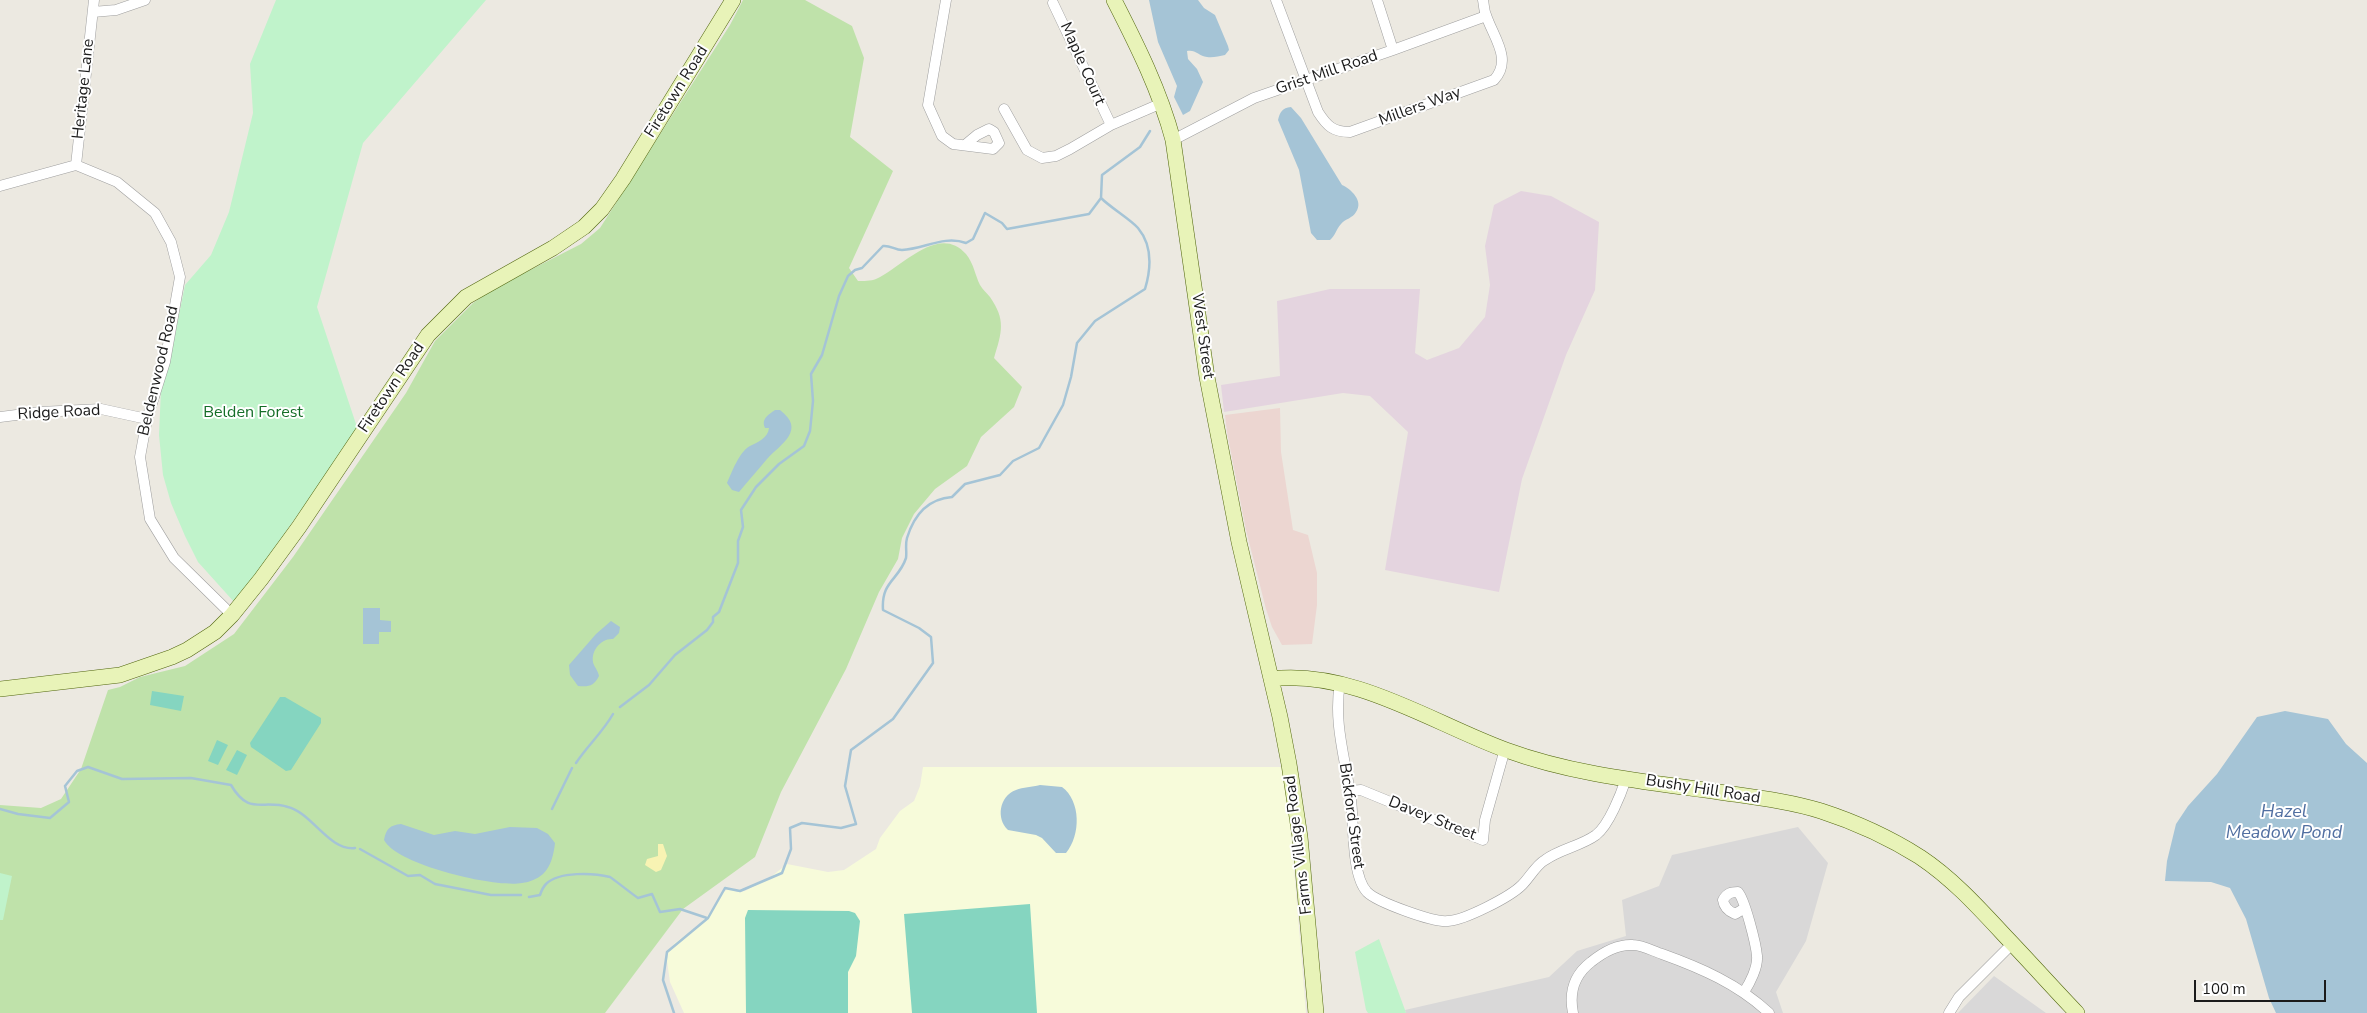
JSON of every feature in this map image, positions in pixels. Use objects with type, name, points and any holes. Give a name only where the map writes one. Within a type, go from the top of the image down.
[{"type":"main road","name":"Firetown Road","points":[[0,689],[120,675],[187,650],[215,632],[232,615],[261,579],[299,527],[414,354],[434,328],[466,297],[553,248],[584,227],[602,209],[733,0]]},
{"type":"main road","name":"West Street","points":[[1114,0],[1140,50],[1162,103],[1173,140],[1181,185],[1207,377],[1239,542],[1271,679]]},
{"type":"main road","name":"Bushy Hill Road","points":[[1271,679],[1290,677],[1340,683],[1358,688],[1504,749],[1557,765],[1626,779],[1819,810],[1861,826],[1920,858],[1964,892],[2077,1013]]},
{"type":"main road","name":"Farms Village Road","points":[[1271,679],[1284,738],[1300,837],[1316,1013]]},
{"type":"street","name":"Heritage Lane","points":[[76,165],[94,0]]},
{"type":"street","points":[[92,12],[116,10],[145,0]]},
{"type":"street","points":[[946,0],[928,105],[942,136],[953,144],[965,145]]},
{"type":"street","name":"Millers Way","points":[[1276,0],[1306,80],[1325,124],[1331,129],[1340,132],[1350,132],[1485,84],[1499,74],[1503,58],[1494,29],[1486,16],[1483,0]]},
{"type":"street","points":[[1377,0],[1393,50]]},
{"type":"street","name":"Maple Court","points":[[1053,3],[1111,125]]},
{"type":"street","name":"Grist Mill Road","points":[[1173,140],[1254,98],[1486,16]]},
{"type":"street","name":"Maple Court","points":[[1004,108],[1027,150],[1042,158],[1056,156],[1111,125],[1162,103]]},
{"type":"street","points":[[0,186],[76,165]]},
{"type":"street","name":"Beldenwood Road","points":[[76,165],[117,182],[155,213],[171,242],[180,277],[165,362],[147,419],[140,457],[150,519],[174,558],[232,615]]},
{"type":"street","name":"Ridge Road","points":[[0,417],[40,412],[101,409],[147,419]]},
{"type":"street","name":"Bickford Street","points":[[1340,683],[1338,698],[1339,736],[1350,791],[1359,876],[1367,892],[1379,900],[1429,919],[1448,922],[1486,908],[1521,887],[1544,860],[1597,835],[1618,803],[1626,779]]},
{"type":"street","name":"Davey Street","points":[[1350,791],[1361,790],[1483,840],[1485,820],[1504,749]]},
{"type":"street","points":[[1744,992],[1750,984],[1758,957],[1745,908]]},
{"type":"street","points":[[1572,1013],[1570,998],[1577,978],[1592,961],[1618,946],[1633,944],[1701,968],[1744,992],[1769,1013]]},
{"type":"street","points":[[1949,1013],[1959,997],[2012,944]]},
{"type":"shaded area","points":[[1521,191],[1551,196],[1599,222],[1595,290],[1566,355],[1522,479],[1499,592],[1385,570],[1408,432],[1370,396],[1343,393],[1224,412],[1221,385],[1280,376],[1277,301],[1330,289],[1420,289],[1415,353],[1427,360],[1459,348],[1485,317],[1490,285],[1485,246],[1494,205]]},
{"type":"shaded area","points":[[1280,408],[1281,452],[1293,530],[1308,535],[1317,573],[1317,605],[1312,644],[1282,645],[1272,627],[1246,530],[1227,432],[1225,415]]},
{"type":"shaded area","points":[[923,767],[1283,767],[1287,783],[1306,1013],[684,1013],[670,982],[667,961],[668,952],[675,943],[701,923],[715,907],[722,893],[728,889],[738,892],[745,891],[772,876],[787,864],[828,872],[844,870],[876,849],[880,838],[900,811],[914,801],[920,786]]},
{"type":"shaded area","points":[[1798,827],[1828,863],[1806,941],[1776,992],[1783,1013],[1406,1013],[1405,1010],[1549,977],[1577,951],[1626,936],[1622,900],[1659,886],[1672,855]]},
{"type":"shaded area","points":[[1994,976],[2046,1013],[1958,1013]]},
{"type":"green space","name":"Belden Forest","points":[[276,0],[486,0],[363,143],[317,307],[358,430],[235,603],[198,562],[171,503],[163,475],[159,435],[161,389],[170,359],[185,285],[211,255],[229,212],[253,113],[250,64]]},
{"type":"green space","points":[[743,0],[805,0],[852,26],[864,58],[850,137],[893,171],[849,268],[858,281],[872,280],[921,250],[933,245],[944,243],[955,246],[969,258],[980,285],[990,297],[998,313],[1001,326],[994,358],[1022,387],[1014,407],[981,437],[967,466],[935,489],[914,514],[902,538],[898,559],[879,592],[846,669],[781,792],[755,857],[683,909],[605,1013],[0,1013],[0,805],[41,808],[61,799],[81,769],[108,690],[120,687],[140,677],[185,666],[234,634],[293,557],[406,393],[435,341],[473,303],[493,289],[581,244],[600,228],[730,25]]},
{"type":"green space","points":[[152,691],[184,696],[181,711],[150,705]]},
{"type":"green space","points":[[280,697],[285,697],[321,718],[321,723],[291,770],[286,771],[251,747],[250,743]]},
{"type":"green space","points":[[217,740],[228,745],[218,765],[208,761]]},
{"type":"green space","points":[[237,750],[247,755],[237,775],[226,770]]},
{"type":"green space","points":[[0,873],[12,876],[3,920],[0,920]]},
{"type":"green space","points":[[1030,904],[1037,1013],[912,1013],[904,914]]},
{"type":"green space","points":[[748,910],[849,911],[855,913],[860,921],[856,956],[848,972],[848,1013],[746,1013],[745,918]]},
{"type":"green space","points":[[1379,939],[1406,1013],[1368,1013],[1366,1010],[1355,952]]},
{"type":"sand","points":[[658,844],[663,844],[667,856],[661,870],[656,872],[645,865],[647,859],[658,856]]},
{"type":"water","points":[[1149,0],[1198,0],[1204,8],[1215,15],[1228,46],[1229,50],[1225,55],[1214,57],[1187,51],[1188,59],[1197,69],[1203,82],[1190,111],[1183,115],[1174,97],[1177,86],[1158,42]]},
{"type":"water","points":[[1291,107],[1301,118],[1342,185],[1352,192],[1357,200],[1358,208],[1355,214],[1341,224],[1330,240],[1317,240],[1311,233],[1299,170],[1278,120],[1285,108]]},
{"type":"water","points":[[775,410],[780,410],[788,417],[791,424],[789,436],[739,492],[732,490],[727,483],[736,463],[746,449],[767,434],[769,428],[765,428],[764,422]]},
{"type":"water","points":[[363,608],[380,608],[380,620],[391,621],[391,632],[379,632],[379,644],[363,644]]},
{"type":"water","points":[[611,621],[620,627],[619,633],[613,639],[600,643],[593,655],[594,665],[599,676],[591,685],[578,686],[570,675],[569,665],[596,634]]},
{"type":"water","name":"Hazel Meadow Pond","points":[[2285,711],[2328,719],[2346,744],[2367,763],[2367,1013],[2276,1013],[2269,998],[2246,919],[2230,888],[2211,882],[2165,881],[2167,861],[2176,824],[2188,806],[2217,774],[2257,717]]},
{"type":"water","points":[[1040,785],[1062,787],[1073,801],[1077,818],[1076,828],[1071,846],[1066,853],[1056,853],[1042,838],[1036,835],[1008,830],[1002,820],[1001,808],[1010,793],[1022,788]]},
{"type":"water","points":[[401,824],[434,835],[455,831],[475,834],[510,827],[537,828],[548,834],[555,843],[555,847],[548,868],[536,879],[509,884],[491,882],[448,873],[426,866],[407,858],[393,849],[384,840],[385,836],[389,828]]},
{"type":"waterway","points":[[674,1013],[663,980],[667,952],[708,918],[725,888],[740,891],[782,873],[791,849],[790,828],[802,823],[841,828],[856,824],[845,786],[851,750],[893,719],[933,663],[931,637],[919,628],[883,610],[885,593],[906,558],[906,543],[913,522],[923,510],[935,501],[952,497],[965,484],[1000,475],[1013,461],[1039,448],[1063,405],[1071,377],[1077,343],[1095,321],[1145,289],[1149,274],[1149,258],[1143,235],[1135,225],[1101,198],[1102,175],[1140,147],[1150,131]]},
{"type":"waterway","points":[[620,707],[649,685],[675,655],[707,630],[713,622],[713,617],[719,612],[738,563],[738,541],[743,527],[741,510],[756,487],[779,464],[804,446],[810,431],[813,401],[811,374],[822,355],[839,296],[848,276],[855,270],[862,268],[883,246],[902,250],[942,241],[966,243],[973,239],[985,213],[1002,223],[1007,229],[1089,214],[1101,198]]},
{"type":"waterway","points":[[576,763],[613,714]]},
{"type":"waterway","points":[[0,809],[18,814],[50,818],[69,802],[65,786],[77,771],[88,767],[122,779],[191,778],[231,785],[244,800],[256,805],[288,807],[305,816],[337,844],[355,848]]},
{"type":"waterway","points":[[552,809],[572,768]]},
{"type":"waterway","points":[[360,849],[408,876],[420,875],[435,884],[491,895],[521,895]]},
{"type":"waterway","points":[[529,897],[540,895],[546,884],[559,877],[577,874],[595,875],[610,877],[638,898],[652,894],[660,912],[680,909],[707,918]]}]
